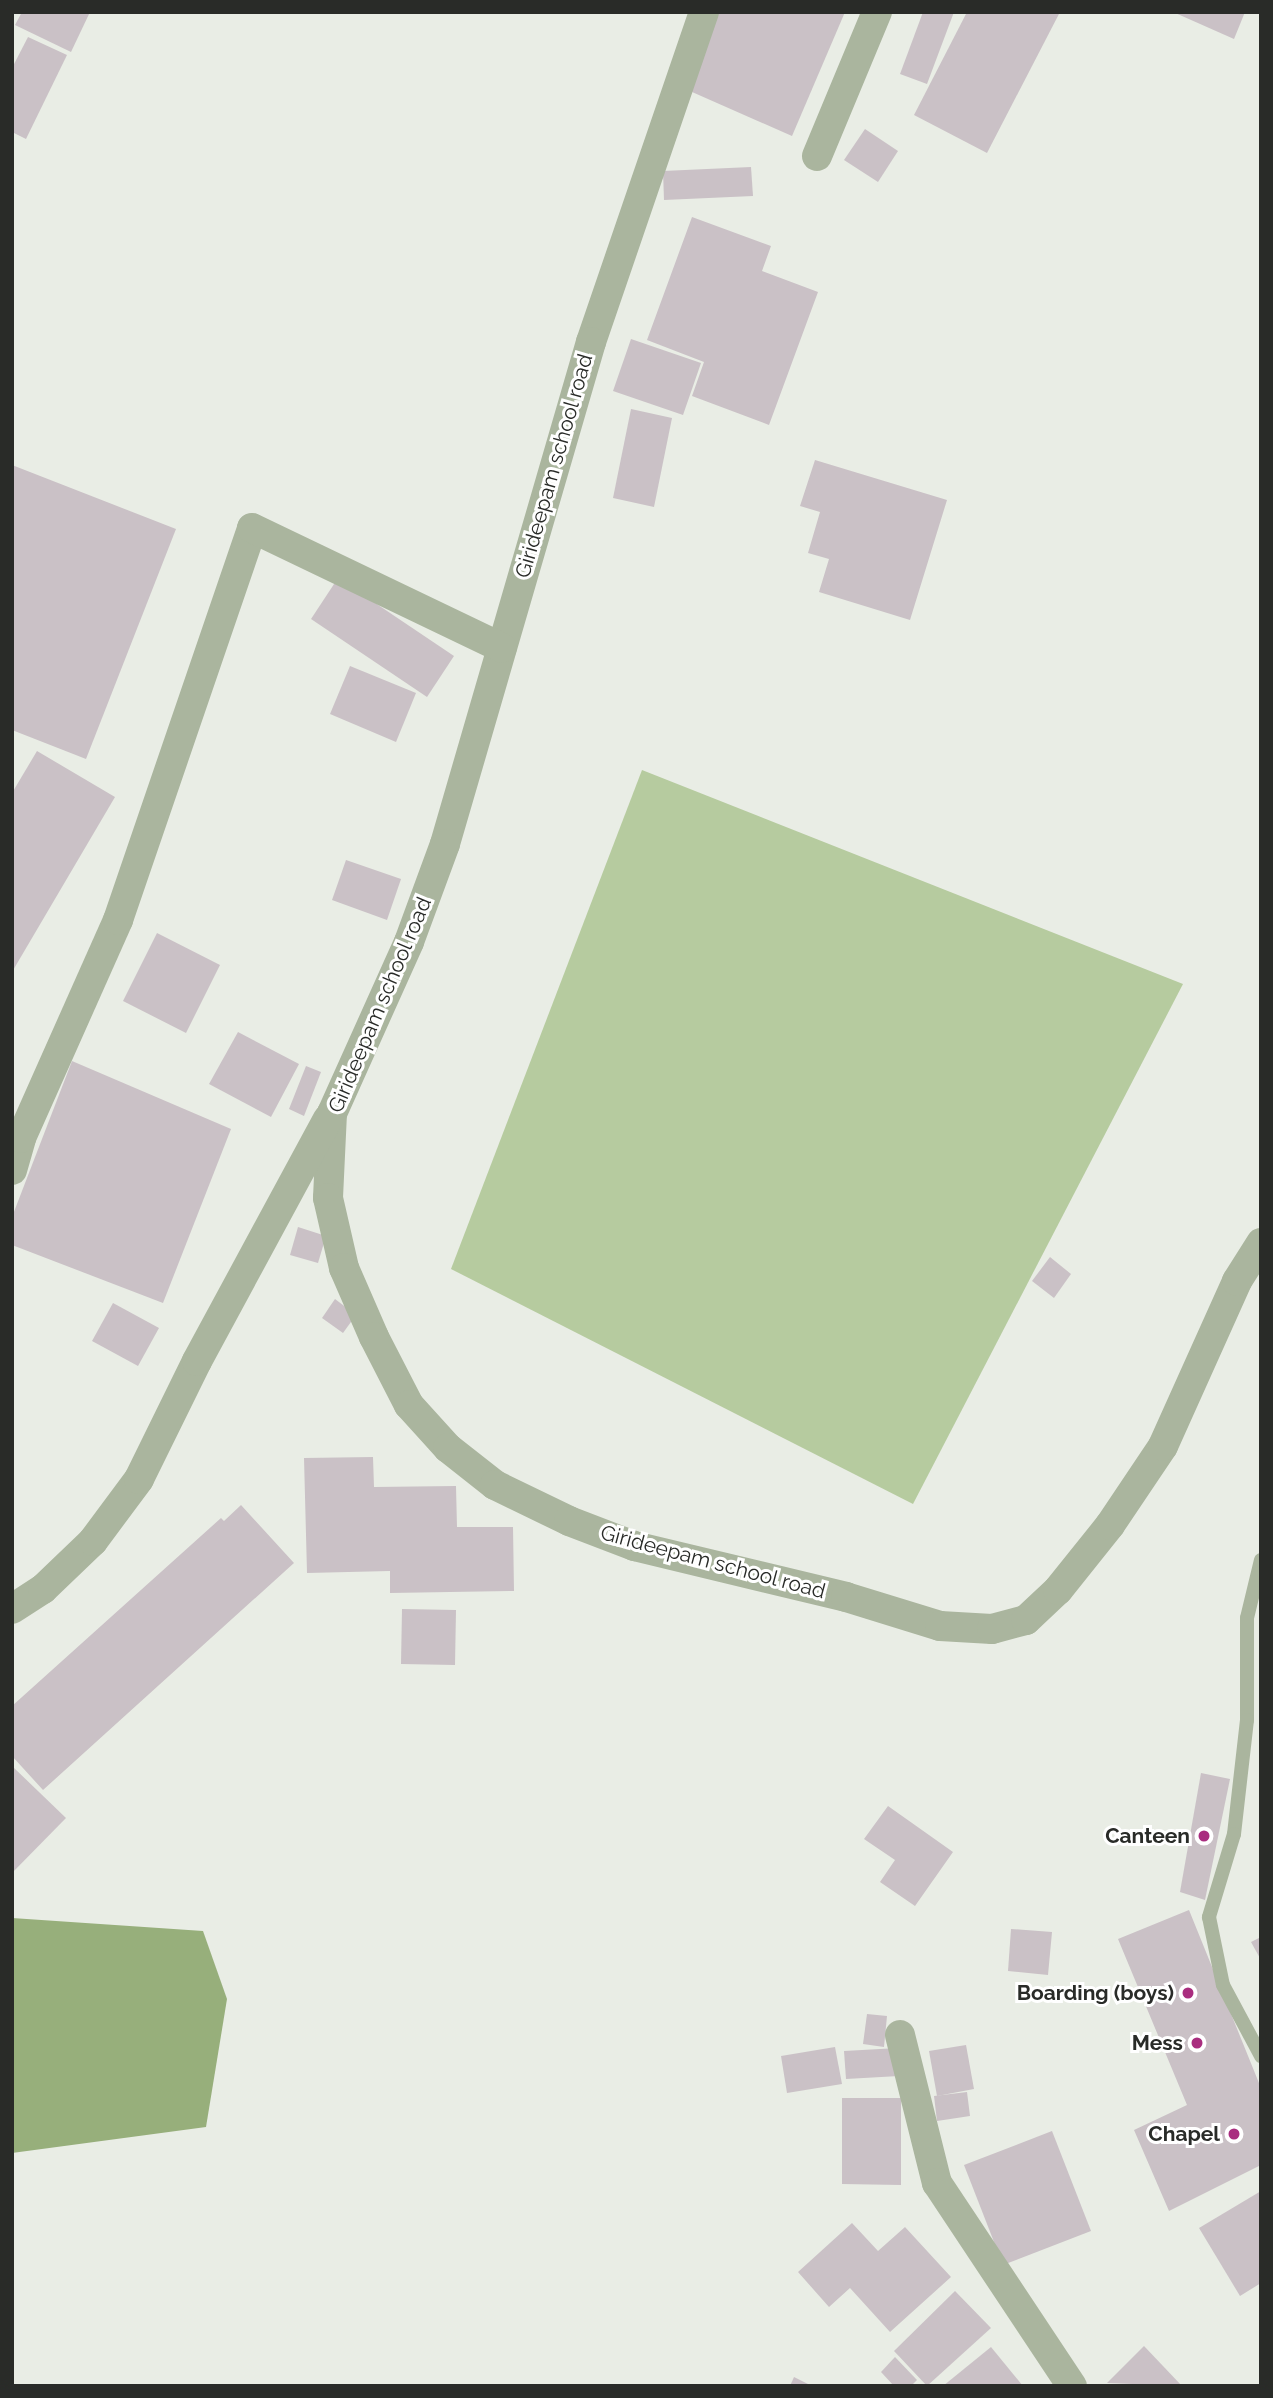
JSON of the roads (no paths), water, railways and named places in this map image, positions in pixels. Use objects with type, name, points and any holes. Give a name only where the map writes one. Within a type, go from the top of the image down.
[{"type":"street","name":"Girideepam school road","points":[[704,12],[591,342],[441,856],[409,942],[332,1113],[328,1198],[344,1268],[409,1405],[448,1448],[495,1485],[569,1521],[634,1546],[846,1597],[940,1626],[992,1629],[1026,1619],[1058,1590],[1110,1525],[1163,1446],[1237,1281],[1261,1242]]},
{"type":"street","points":[[817,156],[877,12]]},
{"type":"street","points":[[12,1170],[21,1138],[118,920],[252,528],[502,648]]},
{"type":"street","points":[[12,1609],[43,1589],[93,1541],[139,1479],[203,1349],[332,1113]]},
{"type":"street","points":[[900,2035],[937,2183],[1072,2386]]},
{"type":"lane","points":[[1261,1560],[1247,1618],[1247,1720],[1234,1833],[1209,1917],[1223,1985],[1261,2056]]},
{"type":"place","name":"Canteen","points":[[1204,1836]]},
{"type":"place","name":"Boarding (boys)","points":[[1188,1993]]},
{"type":"place","name":"Mess","points":[[1197,2043]]},
{"type":"place","name":"Chapel","points":[[1234,2134]]}]
